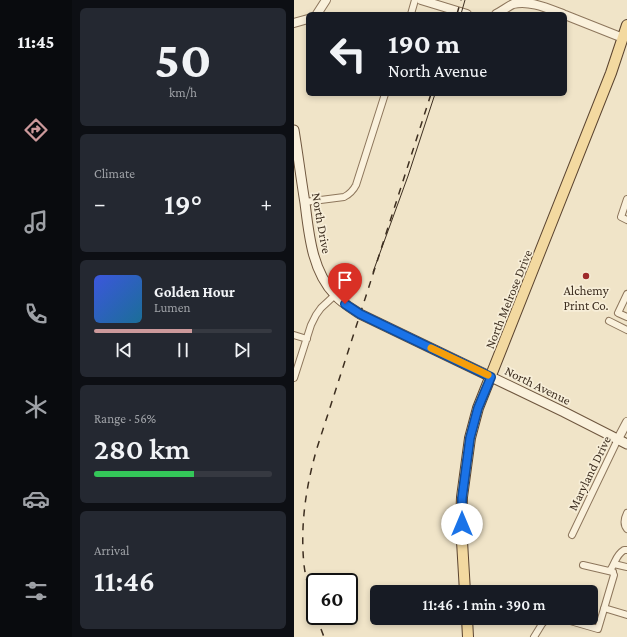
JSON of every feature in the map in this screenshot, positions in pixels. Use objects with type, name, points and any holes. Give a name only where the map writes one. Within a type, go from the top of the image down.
[{"type":"main road","name":"North Melrose Drive","points":[[465,585],[462,498],[470,438],[478,408],[611,73],[627,25]]},
{"type":"main road","name":"North Drive","points":[[294,134],[309,238],[319,270],[327,285],[347,306],[360,314],[394,330]]},
{"type":"main road","points":[[294,161],[300,170]]},
{"type":"main road","name":"North Avenue","points":[[394,330],[627,444]]},
{"type":"main road","points":[[467,625],[468,637]]},
{"type":"street","points":[[318,12],[326,0]]},
{"type":"street","points":[[412,12],[415,0]]},
{"type":"street","points":[[422,0],[461,12]]},
{"type":"street","points":[[499,12],[521,1],[538,4],[559,12]]},
{"type":"street","points":[[567,15],[623,38]]},
{"type":"street","points":[[294,23],[306,19]]},
{"type":"street","points":[[304,202],[344,197],[354,190],[384,96]]},
{"type":"street","points":[[627,199],[621,217],[627,220]]},
{"type":"street","points":[[627,294],[618,313],[627,317]]},
{"type":"street","points":[[294,378],[311,325],[321,308],[335,295]]},
{"type":"street","points":[[609,321],[627,330]]},
{"type":"street","points":[[294,335],[307,339]]},
{"type":"street","name":"Maryland Drive","points":[[572,534],[627,422]]},
{"type":"street","points":[[627,513],[624,519],[624,525],[627,529]]},
{"type":"street","points":[[596,637],[614,575],[612,569],[620,552],[627,550]]},
{"type":"street","points":[[614,564],[627,567]]},
{"type":"street","points":[[583,565],[613,572]]},
{"type":"street","points":[[604,608],[627,615]]},
{"type":"street","points":[[534,637],[541,625]]},
{"type":"street","points":[[584,625],[598,629]]},
{"type":"tram line","points":[[462,12],[465,0]]},
{"type":"tram line","points":[[373,272],[408,176],[434,96]]},
{"type":"railway","points":[[458,12],[461,0]]},
{"type":"railway","points":[[306,577],[303,550],[303,520],[307,491],[317,448],[430,96]]},
{"type":"railway","points":[[319,625],[324,637]]},
{"type":"slow traffic","points":[[431,348],[488,375]]},
{"type":"place","name":"Alchemy Print Co.","points":[[586,276]]},
{"type":"route","points":[[345,304],[360,314],[491,377],[478,408],[470,438],[462,498],[462,524]]}]
